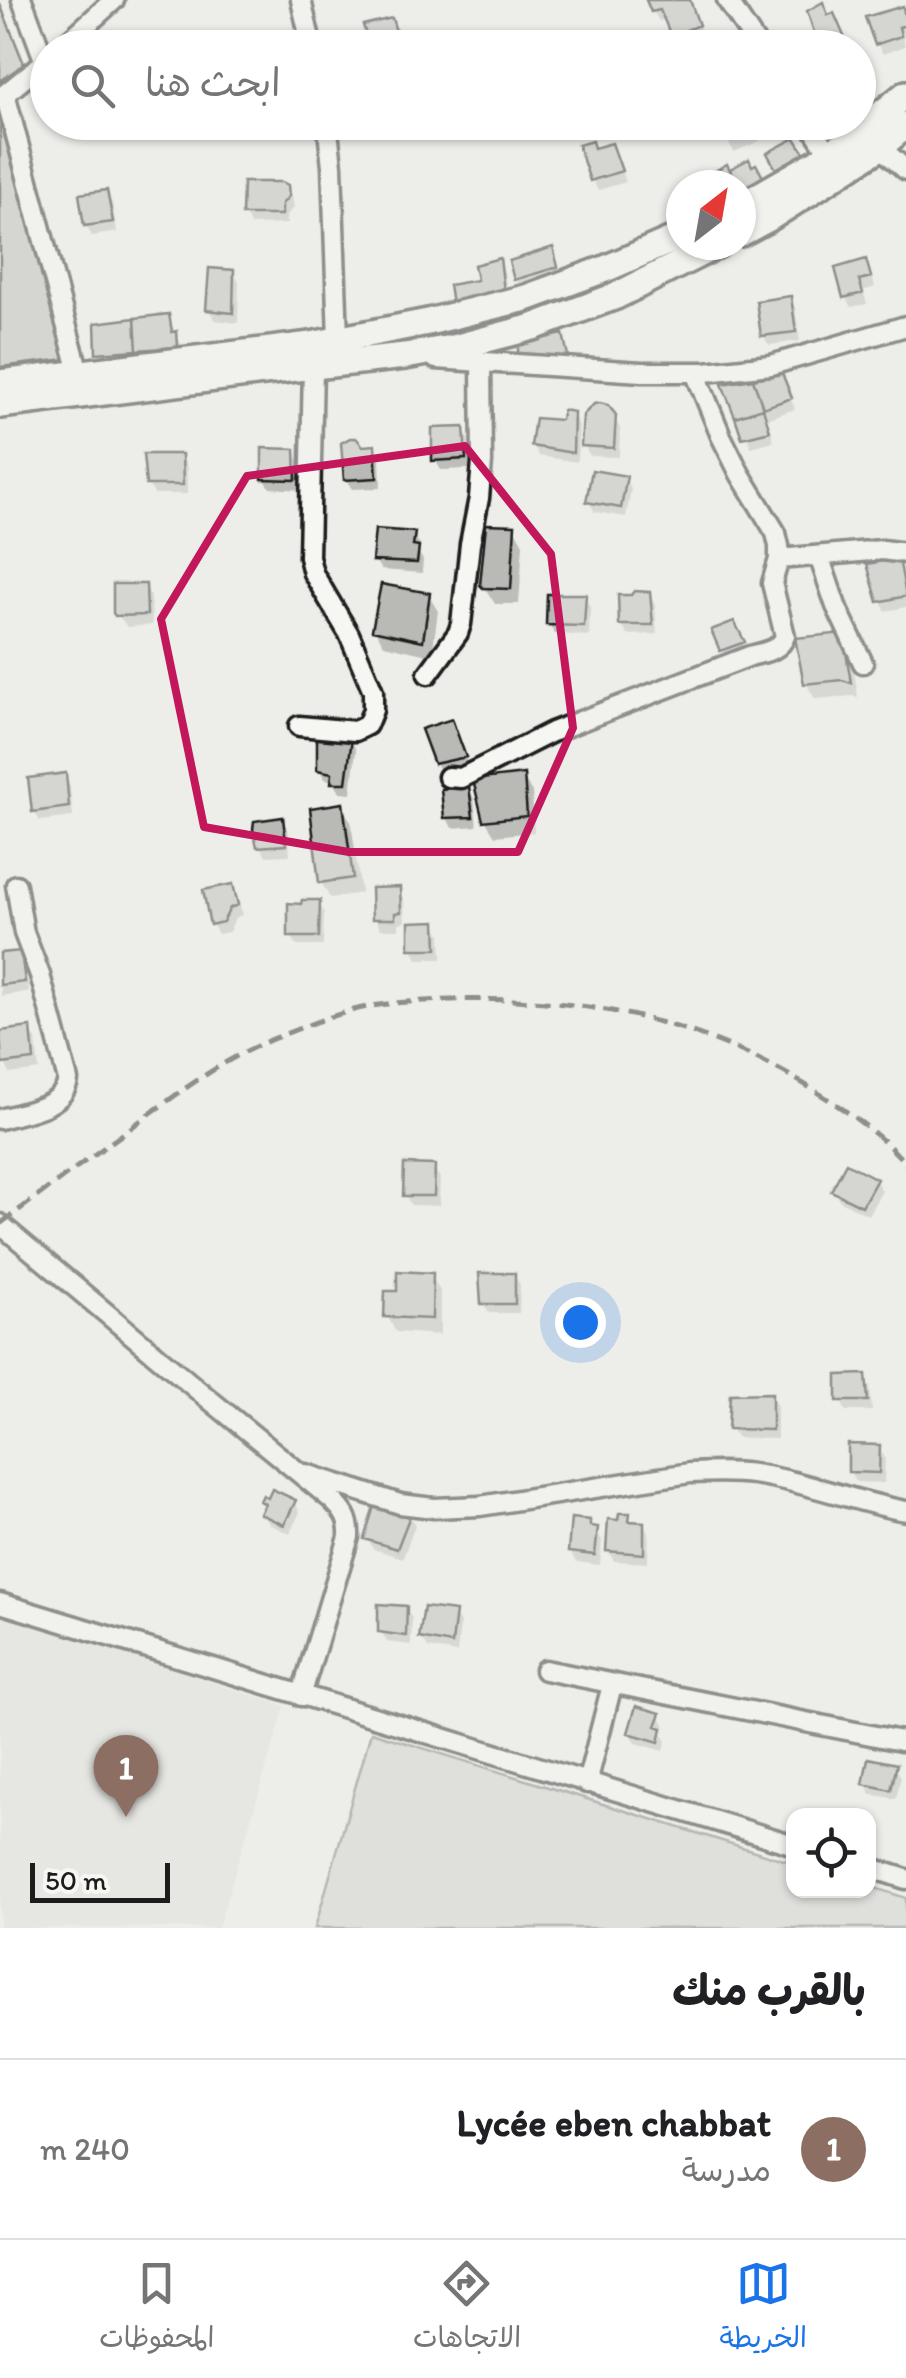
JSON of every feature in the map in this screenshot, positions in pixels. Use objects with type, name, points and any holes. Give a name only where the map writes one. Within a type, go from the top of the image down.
[{"type":"main road","points":[[876,133],[906,94]]},
{"type":"main road","points":[[876,136],[906,125]]},
{"type":"main road","points":[[756,197],[830,154],[865,140]]},
{"type":"main road","points":[[756,224],[869,140]]},
{"type":"main road","points":[[0,406],[82,384],[338,340],[526,298],[666,243]]},
{"type":"main road","points":[[0,383],[82,384],[312,366],[457,347],[533,327],[616,296],[688,260]]},
{"type":"street","points":[[22,0],[34,30]]},
{"type":"street","points":[[81,30],[114,0]]},
{"type":"street","points":[[301,0],[308,30]]},
{"type":"street","points":[[727,0],[746,30]]},
{"type":"street","points":[[30,74],[5,94],[82,384]]},
{"type":"street","points":[[329,140],[338,340]]},
{"type":"street","points":[[820,140],[830,154]]},
{"type":"street","points":[[876,140],[906,170]]},
{"type":"street","points":[[405,356],[696,372],[771,364],[906,326]]},
{"type":"street","points":[[428,674],[461,624],[482,462],[481,362]]},
{"type":"street","points":[[299,726],[356,731],[367,726],[373,710],[373,690],[342,622],[313,573],[309,557],[312,366]]},
{"type":"street","points":[[448,776],[461,778],[552,732],[783,643],[785,636],[772,583],[778,560],[776,534],[733,462],[696,372]]},
{"type":"street","points":[[778,560],[882,550],[906,553]]},
{"type":"street","points":[[820,556],[836,606],[863,663]]},
{"type":"street","points":[[0,1119],[56,1101],[65,1093],[68,1080],[40,975],[24,932],[16,884]]},
{"type":"street","points":[[0,1224],[347,1515],[348,1537],[301,1696]]},
{"type":"street","points":[[296,1471],[400,1504],[434,1508],[480,1506],[672,1475],[722,1471],[798,1483],[906,1511]]},
{"type":"street","points":[[0,1603],[786,1843]]},
{"type":"street","points":[[544,1670],[906,1742]]},
{"type":"street","points":[[586,1783],[612,1684]]},
{"type":"street","points":[[876,1870],[906,1879]]},
{"type":"highlighted area","points":[[465,446],[551,554],[573,728],[518,852],[349,852],[204,827],[161,619],[247,476]]},
{"type":"shaded area","points":[[0,1613],[285,1706],[218,1928],[0,1928]]},
{"type":"shaded area","points":[[371,1732],[786,1861],[786,1898],[876,1898],[876,1888],[906,1898],[906,1928],[315,1928]]},
{"type":"building","points":[[646,0],[690,0],[699,25],[668,30],[660,10],[651,12]]},
{"type":"building","points":[[823,2],[828,15],[834,13],[841,30],[813,30],[807,11]]},
{"type":"building","points":[[0,4],[24,64],[0,81]]},
{"type":"building","points":[[903,6],[906,25],[899,27],[901,36],[876,45],[876,30],[870,30],[865,17]]},
{"type":"building","points":[[392,18],[396,30],[365,30],[363,25]]},
{"type":"building","points":[[0,102],[66,359],[0,367]]},
{"type":"building","points":[[796,140],[805,154],[777,171],[767,153]]},
{"type":"building","points":[[592,141],[594,148],[612,143],[622,171],[590,181],[578,145]]},
{"type":"building","points":[[749,159],[767,185],[756,188],[756,170],[730,169]]},
{"type":"building","points":[[243,182],[288,185],[289,196],[282,204],[282,215],[242,215]]},
{"type":"building","points":[[107,190],[113,222],[84,226],[79,194]]},
{"type":"building","points":[[553,247],[558,267],[514,280],[509,261]]},
{"type":"building","points":[[500,258],[504,291],[452,305],[449,285],[477,280],[474,265]]},
{"type":"building","points":[[866,259],[871,277],[859,280],[863,293],[843,298],[835,268]]},
{"type":"building","points":[[209,268],[234,270],[233,313],[206,310]]},
{"type":"building","points":[[791,296],[796,332],[761,336],[756,301]]},
{"type":"building","points":[[169,314],[172,332],[177,331],[178,347],[137,350],[135,318]]},
{"type":"building","points":[[135,318],[137,350],[96,353],[95,323]]},
{"type":"building","points":[[563,334],[569,360],[518,354],[518,344]]},
{"type":"building","points":[[782,373],[792,398],[763,408],[753,379]]},
{"type":"building","points":[[753,379],[763,408],[735,417],[722,384]]},
{"type":"building","points":[[600,403],[608,405],[616,415],[614,448],[581,446],[583,415]]},
{"type":"building","points":[[763,408],[770,431],[742,438],[735,417]]},
{"type":"building","points":[[563,410],[574,412],[573,453],[531,446],[535,418],[561,420]]},
{"type":"building","points":[[464,427],[466,459],[432,461],[432,428]]},
{"type":"building","points":[[356,438],[363,446],[375,445],[377,478],[344,480],[341,443]]},
{"type":"building","points":[[262,448],[295,449],[296,480],[262,479]]},
{"type":"building","points":[[143,454],[182,454],[183,485],[146,485]]},
{"type":"building","points":[[592,470],[627,476],[621,508],[586,502]]},
{"type":"building","points":[[486,524],[515,525],[511,589],[480,585]]},
{"type":"building","points":[[375,529],[415,532],[413,546],[419,547],[417,563],[372,561]]},
{"type":"building","points":[[899,558],[906,596],[878,602],[867,564]]},
{"type":"building","points":[[113,584],[146,584],[147,615],[115,616]]},
{"type":"building","points":[[381,584],[430,593],[423,641],[372,630]]},
{"type":"building","points":[[634,591],[650,592],[653,625],[619,625],[618,595],[631,595]]},
{"type":"building","points":[[547,594],[586,594],[584,626],[546,625]]},
{"type":"building","points":[[734,621],[745,642],[720,651],[711,630]]},
{"type":"building","points":[[843,633],[851,683],[842,680],[804,684],[795,638]]},
{"type":"building","points":[[452,719],[466,757],[434,764],[421,729]]},
{"type":"building","points":[[317,733],[352,738],[346,783],[331,783],[332,773],[317,770]]},
{"type":"building","points":[[66,773],[69,807],[32,812],[28,778]]},
{"type":"building","points":[[524,774],[527,816],[483,821],[473,780]]},
{"type":"building","points":[[469,786],[473,817],[444,818],[441,789]]},
{"type":"building","points":[[343,803],[353,878],[319,883],[310,808]]},
{"type":"building","points":[[283,817],[286,845],[257,847],[254,821]]},
{"type":"building","points":[[233,884],[238,905],[230,908],[223,922],[210,925],[203,890]]},
{"type":"building","points":[[400,887],[401,912],[395,913],[395,919],[372,919],[371,888]]},
{"type":"building","points":[[302,900],[320,900],[319,937],[288,937],[288,903],[301,904]]},
{"type":"building","points":[[436,921],[437,949],[409,949],[409,922]]},
{"type":"building","points":[[21,951],[25,982],[0,985],[0,953]]},
{"type":"building","points":[[31,1027],[34,1060],[2,1064],[0,1031]]},
{"type":"building","points":[[846,1163],[877,1179],[862,1206],[831,1191]]},
{"type":"building","points":[[404,1164],[435,1165],[434,1196],[403,1196]]},
{"type":"building","points":[[397,1271],[433,1273],[432,1319],[384,1317],[385,1291],[397,1291]]},
{"type":"building","points":[[479,1273],[515,1273],[515,1304],[481,1304]]},
{"type":"building","points":[[866,1374],[868,1401],[837,1401],[837,1375]]},
{"type":"building","points":[[772,1393],[772,1430],[728,1429],[730,1394]]},
{"type":"building","points":[[848,1444],[880,1445],[879,1473],[848,1472]]},
{"type":"building","points":[[272,1489],[296,1500],[284,1525],[260,1514],[265,1504],[260,1501],[263,1495],[268,1498]]},
{"type":"building","points":[[375,1503],[411,1513],[397,1549],[364,1539]]},
{"type":"building","points":[[619,1513],[630,1513],[629,1521],[644,1522],[644,1554],[606,1551],[608,1519],[618,1520]]},
{"type":"building","points":[[571,1518],[590,1520],[590,1526],[598,1527],[595,1555],[568,1552]]},
{"type":"building","points":[[378,1604],[407,1606],[406,1636],[378,1632]]},
{"type":"building","points":[[424,1607],[456,1611],[452,1644],[419,1638]]},
{"type":"building","points":[[636,1706],[661,1713],[656,1726],[662,1728],[659,1742],[628,1733]]},
{"type":"building","points":[[868,1758],[897,1764],[891,1790],[863,1784]]},
{"type":"railway","points":[[0,1224],[181,1091],[236,1056],[344,1013],[414,1001],[546,1002],[593,1008],[684,1029],[728,1045],[812,1089],[862,1123],[906,1164]]},
{"type":"place","name":"Lycée eben chabbat","points":[[126,1817]]}]
